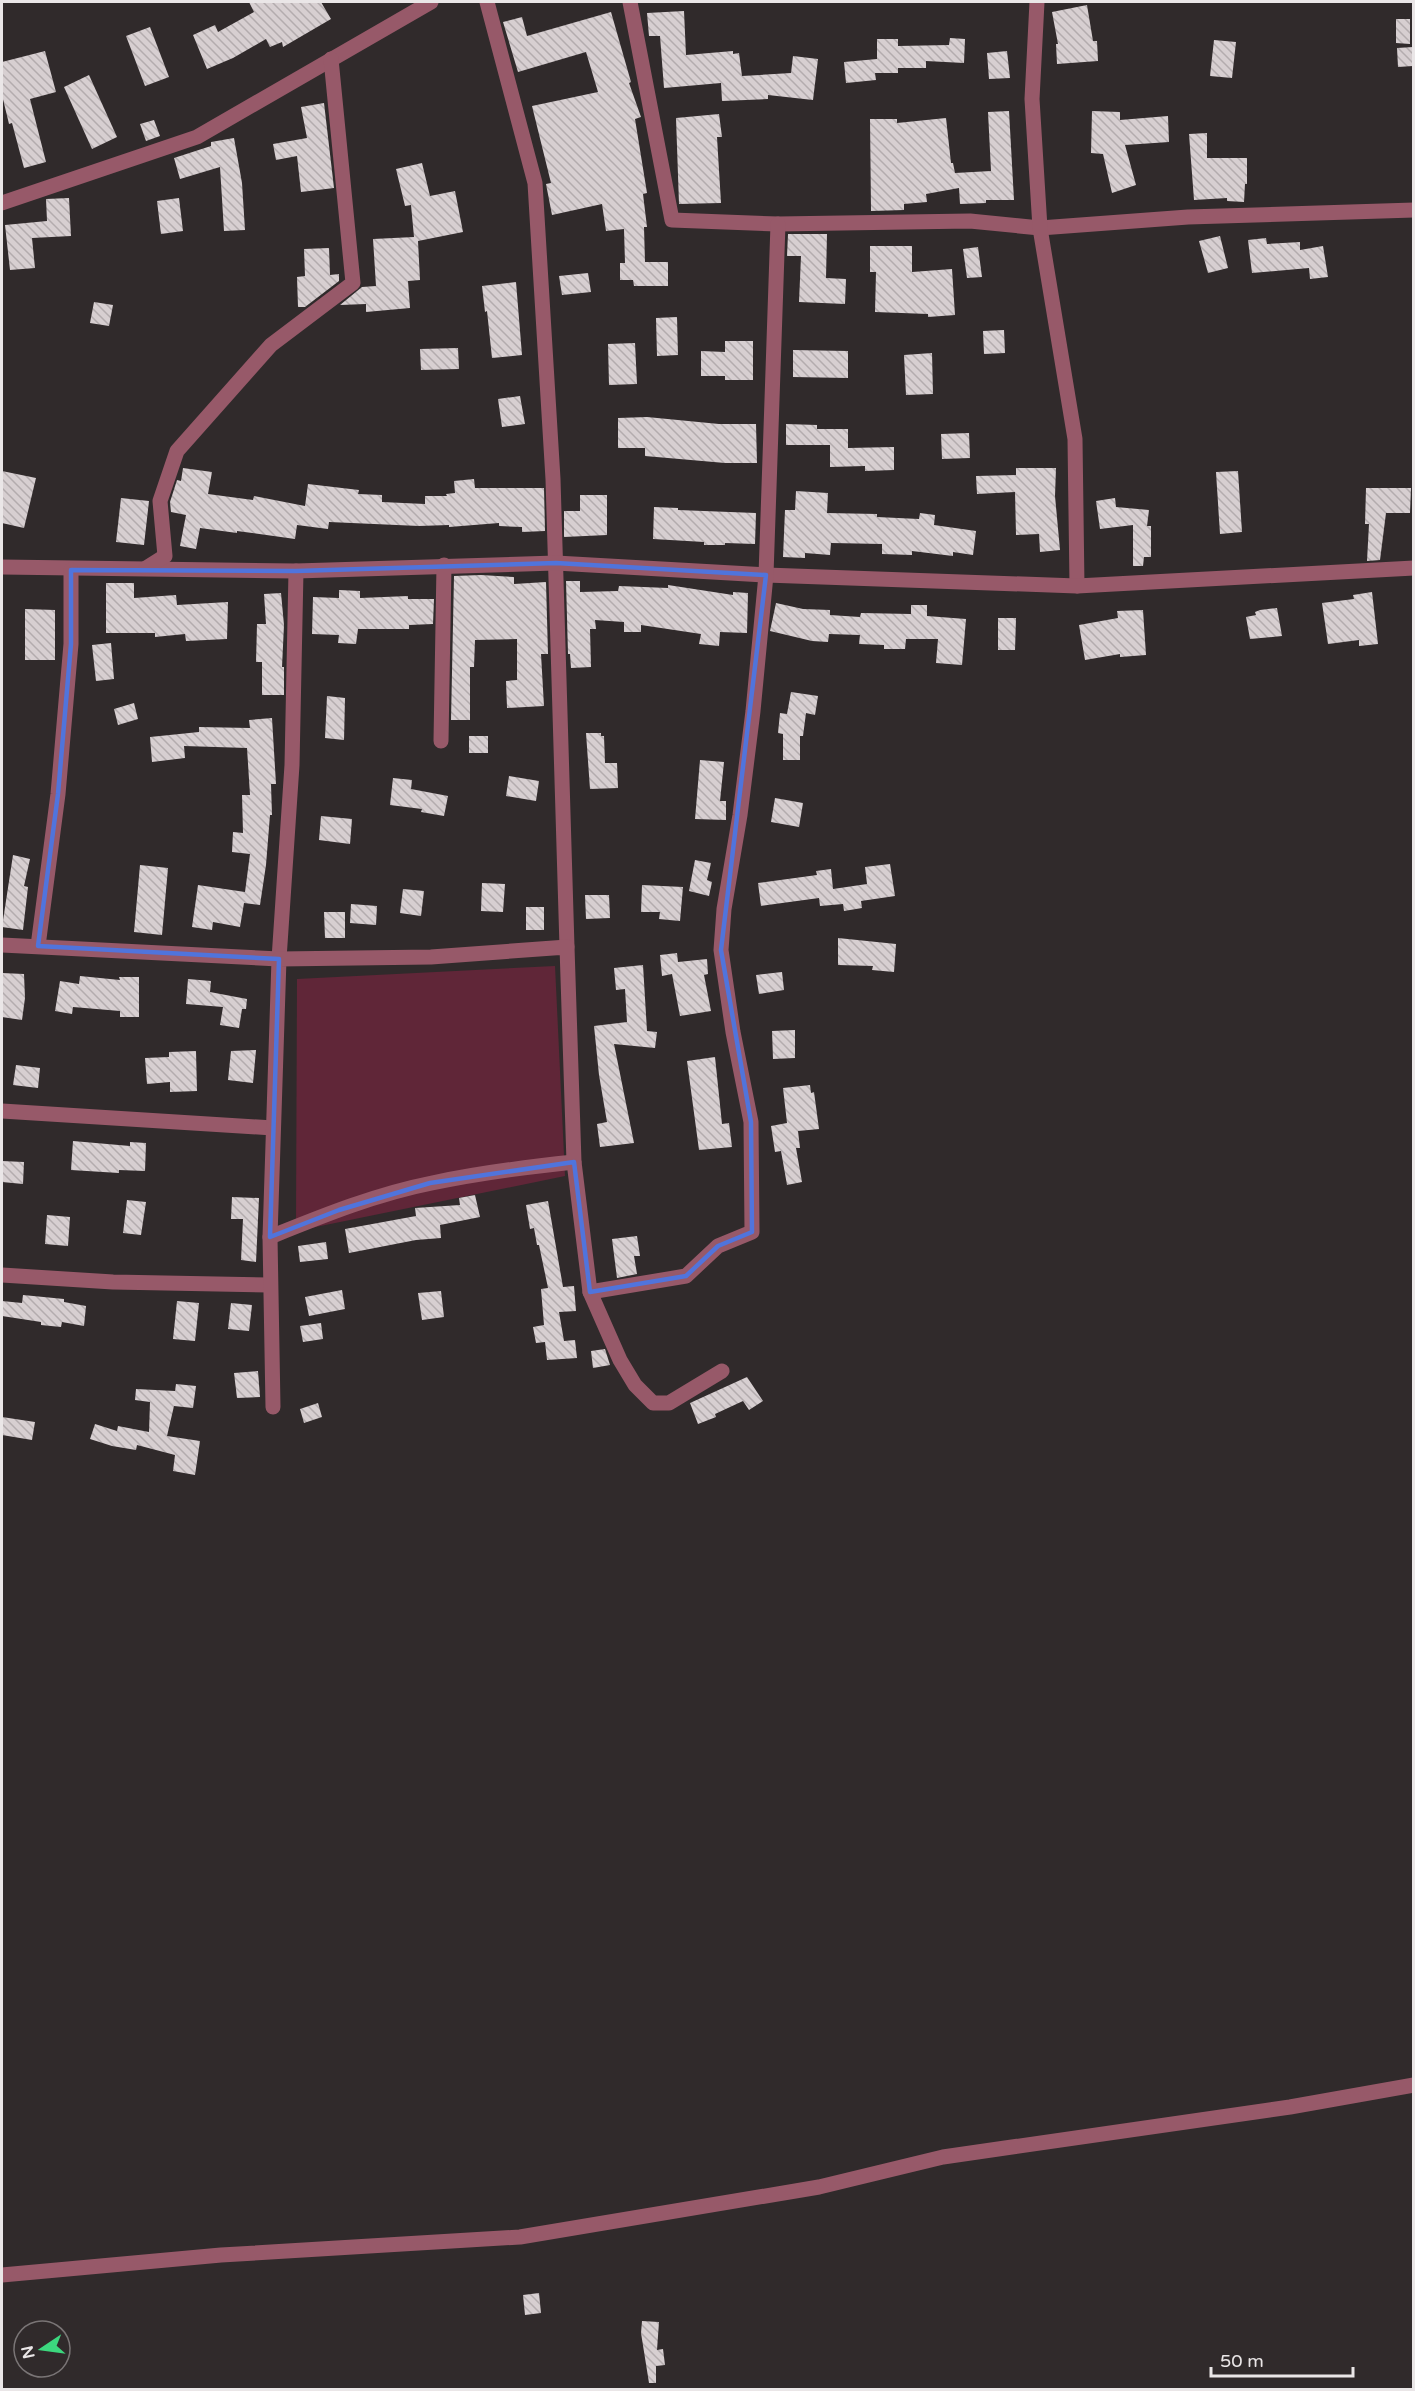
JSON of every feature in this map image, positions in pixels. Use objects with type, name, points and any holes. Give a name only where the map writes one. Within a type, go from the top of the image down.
[{"type":"street","points":[[2,204],[196,137],[432,2]]},
{"type":"street","points":[[487,2],[535,183],[553,479],[574,1162],[590,1292],[620,1360],[635,1385],[653,1402],[669,1403],[722,1371]]},
{"type":"street","points":[[630,2],[672,220],[778,224],[970,221],[1040,228],[1188,217],[1413,210]]},
{"type":"street","points":[[1037,2],[1032,99],[1040,228],[1075,439],[1077,586]]},
{"type":"street","points":[[146,568],[165,556],[160,501],[177,451],[271,345],[353,283],[332,59]]},
{"type":"street","points":[[590,1292],[686,1276],[718,1246],[752,1232],[751,1122],[733,1032],[721,950],[724,909],[745,780],[766,575],[778,224]]},
{"type":"street","points":[[2,567],[71,570],[146,568],[296,571],[556,563],[766,575],[1077,586],[1413,568]]},
{"type":"street","points":[[441,741],[444,565]]},
{"type":"street","points":[[38,946],[60,770],[71,644],[71,570]]},
{"type":"street","points":[[273,1407],[269,1284],[270,1237],[279,959],[292,765],[296,571]]},
{"type":"street","points":[[2,945],[279,959],[431,957],[567,947]]},
{"type":"street","points":[[2,1111],[273,1128]]},
{"type":"street","points":[[270,1237],[339,1210],[430,1183],[525,1167],[574,1162]]},
{"type":"street","points":[[2,1275],[113,1282],[269,1284]]},
{"type":"street","points":[[2,2275],[221,2255],[520,2237],[819,2187],[943,2157],[1278,2109],[1413,2085]]},
{"type":"highlighted area","points":[[556,563],[766,575],[721,950],[751,1122],[752,1232],[718,1246],[686,1276],[590,1292],[574,1162],[430,1183],[339,1210],[270,1237],[279,959],[38,946],[58,794],[71,644],[71,570],[296,571]]},
{"type":"shaded area","points":[[555,966],[565,1176],[296,1231],[297,979]]},
{"type":"building","points":[[249,2],[321,2],[331,19],[283,47],[282,42],[270,47],[266,39],[233,58],[207,69],[193,35],[215,25],[218,32],[254,12]]},
{"type":"building","points":[[1087,5],[1093,41],[1097,41],[1098,61],[1057,64],[1056,44],[1058,44],[1052,12]]},
{"type":"building","points":[[684,11],[686,55],[733,51],[733,54],[739,53],[742,76],[791,73],[793,56],[818,59],[813,100],[768,95],[768,99],[722,101],[721,83],[664,88],[660,36],[649,36],[647,13]]},
{"type":"building","points":[[611,12],[631,82],[629,83],[641,117],[635,119],[647,193],[643,194],[647,227],[644,227],[645,262],[668,262],[668,286],[634,286],[633,280],[620,280],[620,263],[625,263],[624,229],[606,231],[602,204],[552,215],[546,184],[551,183],[532,106],[598,92],[586,52],[518,72],[503,22],[522,17],[527,36]]},
{"type":"building","points":[[1396,19],[1410,19],[1410,44],[1396,43]]},
{"type":"building","points":[[150,27],[169,77],[145,86],[126,36]]},
{"type":"building","points":[[950,38],[965,39],[964,63],[926,61],[926,68],[898,68],[898,73],[875,73],[876,80],[846,83],[844,62],[877,59],[877,39],[898,39],[898,46],[949,45]]},
{"type":"building","points":[[1214,40],[1236,42],[1232,78],[1210,76]]},
{"type":"building","points":[[1413,47],[1413,66],[1398,67],[1397,48]]},
{"type":"building","points":[[45,51],[56,92],[30,99],[46,162],[24,168],[2,95],[2,62]]},
{"type":"building","points":[[1007,51],[1010,78],[989,79],[987,53]]},
{"type":"building","points":[[89,75],[117,137],[92,149],[64,87]]},
{"type":"building","points":[[324,103],[334,188],[301,192],[297,156],[276,160],[273,144],[307,138],[301,107]]},
{"type":"building","points":[[1009,111],[1014,200],[986,200],[986,203],[960,204],[959,188],[926,194],[927,202],[904,204],[904,210],[871,211],[870,119],[897,119],[897,123],[946,118],[951,163],[953,163],[955,173],[991,171],[988,112]]},
{"type":"building","points":[[1092,111],[1120,112],[1120,120],[1168,116],[1169,142],[1125,145],[1136,185],[1112,193],[1103,154],[1091,153]]},
{"type":"building","points":[[719,114],[722,137],[717,137],[721,203],[679,204],[676,118]]},
{"type":"building","points":[[154,120],[160,136],[146,141],[140,124]]},
{"type":"building","points":[[1207,133],[1207,158],[1247,158],[1244,202],[1227,201],[1227,198],[1194,200],[1189,134]]},
{"type":"building","points":[[234,138],[242,183],[245,230],[224,231],[220,167],[180,179],[174,158],[211,146],[211,142]]},
{"type":"building","points":[[422,163],[430,196],[455,191],[463,232],[418,241],[420,280],[408,281],[410,308],[366,312],[366,304],[340,305],[362,287],[376,286],[373,239],[414,237],[411,205],[405,206],[396,169]]},
{"type":"building","points":[[69,198],[71,236],[32,238],[35,268],[10,270],[5,225],[47,221],[46,199]]},
{"type":"building","points":[[179,198],[183,231],[161,234],[157,201]]},
{"type":"building","points":[[788,234],[827,234],[826,278],[846,279],[845,304],[799,302],[801,256],[787,256]]},
{"type":"building","points":[[1220,236],[1228,268],[1208,273],[1199,241]]},
{"type":"building","points":[[1266,238],[1267,244],[1300,242],[1300,250],[1323,246],[1328,277],[1310,279],[1309,268],[1252,273],[1248,240]]},
{"type":"building","points":[[870,246],[912,246],[912,272],[952,269],[955,315],[928,317],[928,314],[875,312],[876,272],[870,272]]},
{"type":"building","points":[[978,247],[982,277],[967,278],[963,249]]},
{"type":"building","points":[[329,248],[330,275],[339,274],[339,281],[305,307],[298,307],[297,277],[305,276],[304,249]]},
{"type":"building","points":[[588,273],[591,292],[562,295],[559,276]]},
{"type":"building","points":[[516,282],[522,355],[492,358],[482,286]]},
{"type":"building","points":[[94,302],[113,305],[109,326],[90,323]]},
{"type":"building","points":[[677,317],[678,355],[657,356],[656,318]]},
{"type":"building","points":[[1004,330],[1005,353],[984,354],[983,331]]},
{"type":"building","points":[[725,341],[753,341],[753,380],[725,380],[725,376],[701,376],[701,351],[725,352]]},
{"type":"building","points":[[635,343],[637,384],[609,385],[608,344]]},
{"type":"building","points":[[458,348],[459,369],[421,370],[420,349]]},
{"type":"building","points":[[793,350],[848,351],[848,378],[793,377]]},
{"type":"building","points":[[932,353],[933,394],[906,395],[904,355]]},
{"type":"building","points":[[520,396],[525,424],[502,427],[498,399]]},
{"type":"building","points":[[647,417],[719,424],[756,424],[757,463],[725,463],[645,456],[645,448],[618,448],[618,418]]},
{"type":"building","points":[[786,424],[817,425],[817,429],[848,429],[848,448],[894,447],[894,470],[865,471],[865,466],[830,467],[830,445],[786,445]]},
{"type":"building","points":[[969,433],[970,458],[942,459],[941,434]]},
{"type":"building","points":[[183,468],[212,472],[208,494],[253,500],[254,496],[305,506],[308,484],[359,490],[358,494],[382,495],[382,502],[425,504],[425,496],[447,496],[446,494],[455,493],[454,481],[474,479],[475,488],[544,488],[545,531],[522,532],[522,527],[499,526],[499,523],[449,527],[449,525],[329,522],[328,529],[297,525],[295,539],[200,528],[196,549],[180,546],[186,515],[171,512],[170,502],[177,480],[181,481]]},
{"type":"building","points":[[1016,468],[1056,468],[1055,496],[1060,550],[1040,552],[1039,534],[1016,535],[1015,492],[977,494],[976,476],[1016,475]]},
{"type":"building","points":[[2,471],[36,478],[24,528],[2,523]]},
{"type":"building","points":[[1238,471],[1242,532],[1220,534],[1216,472]]},
{"type":"building","points":[[1366,488],[1411,488],[1410,513],[1386,513],[1380,560],[1367,561],[1369,524],[1365,524]]},
{"type":"building","points":[[796,491],[828,493],[827,513],[877,514],[877,517],[919,519],[920,513],[935,515],[934,525],[976,531],[973,555],[953,552],[953,556],[912,551],[912,555],[882,554],[882,544],[831,543],[830,555],[805,553],[805,558],[783,557],[785,510],[795,510]]},
{"type":"building","points":[[580,495],[607,495],[607,535],[564,537],[564,511],[580,511]]},
{"type":"building","points":[[121,498],[149,501],[144,545],[116,542]]},
{"type":"building","points":[[1115,498],[1116,507],[1149,510],[1147,526],[1151,526],[1151,557],[1144,557],[1143,566],[1133,566],[1133,525],[1100,529],[1096,501]]},
{"type":"building","points":[[654,507],[756,513],[755,544],[704,545],[704,542],[653,539]]},
{"type":"building","points":[[454,576],[514,577],[514,584],[546,582],[548,654],[541,654],[544,706],[507,708],[506,681],[517,680],[517,639],[475,640],[474,667],[470,667],[470,720],[451,720]]},
{"type":"building","points":[[566,581],[580,581],[580,592],[618,591],[619,586],[668,588],[668,585],[733,595],[733,592],[748,593],[747,633],[720,632],[719,646],[699,644],[701,634],[641,625],[641,632],[624,632],[624,622],[595,620],[596,629],[590,629],[591,667],[571,668],[570,654],[568,654]]},
{"type":"building","points":[[106,583],[134,583],[134,598],[176,595],[177,605],[228,602],[227,639],[186,641],[185,634],[155,637],[155,633],[106,633]]},
{"type":"building","points":[[339,590],[360,591],[360,598],[408,596],[408,599],[434,599],[433,624],[409,625],[409,629],[358,629],[356,644],[338,643],[339,635],[312,634],[313,597],[339,598]]},
{"type":"building","points":[[1372,592],[1378,644],[1359,646],[1359,640],[1328,644],[1322,603],[1354,599],[1353,595]]},
{"type":"building","points":[[281,593],[284,625],[282,667],[284,667],[284,695],[262,695],[262,662],[256,662],[257,624],[266,624],[264,594]]},
{"type":"building","points":[[776,603],[803,609],[830,610],[830,615],[860,617],[861,613],[911,614],[911,605],[927,605],[927,616],[966,619],[962,665],[936,663],[938,639],[906,639],[905,649],[884,649],[884,645],[859,644],[860,635],[829,634],[828,642],[812,641],[770,631]]},
{"type":"building","points":[[1277,608],[1282,636],[1250,639],[1246,617],[1256,615],[1255,612],[1260,610]]},
{"type":"building","points":[[25,609],[55,610],[55,660],[25,660]]},
{"type":"building","points":[[1143,610],[1146,655],[1120,657],[1120,654],[1085,660],[1079,625],[1118,618],[1117,611]]},
{"type":"building","points":[[998,618],[1016,618],[1015,650],[998,650]]},
{"type":"building","points":[[111,643],[114,679],[96,681],[92,645]]},
{"type":"building","points":[[791,692],[818,696],[815,715],[806,713],[803,736],[800,736],[800,760],[783,760],[783,734],[778,733],[780,713],[787,714]]},
{"type":"building","points":[[327,696],[345,698],[344,740],[325,738]]},
{"type":"building","points":[[134,703],[138,719],[118,725],[114,709]]},
{"type":"building","points":[[272,718],[276,784],[271,784],[272,815],[270,815],[260,905],[244,903],[240,927],[213,922],[212,930],[192,927],[198,885],[245,892],[250,854],[232,852],[233,832],[243,833],[242,795],[250,795],[247,748],[184,746],[185,758],[152,762],[150,737],[199,732],[199,727],[250,728],[249,720]]},
{"type":"building","points":[[586,733],[601,733],[601,736],[604,736],[605,763],[617,763],[618,788],[590,789]]},
{"type":"building","points":[[469,736],[488,736],[488,753],[469,753]]},
{"type":"building","points":[[700,760],[724,762],[720,801],[726,801],[726,820],[695,819]]},
{"type":"building","points":[[509,776],[539,781],[536,801],[506,796]]},
{"type":"building","points":[[393,778],[412,780],[411,789],[448,796],[444,816],[421,812],[422,809],[390,805]]},
{"type":"building","points":[[775,798],[803,803],[799,827],[771,822]]},
{"type":"building","points":[[321,816],[352,819],[350,844],[319,840]]},
{"type":"building","points":[[13,855],[30,859],[24,886],[28,887],[23,930],[2,927]]},
{"type":"building","points":[[695,860],[711,863],[707,880],[712,882],[709,896],[689,891]]},
{"type":"building","points":[[890,864],[895,896],[861,901],[862,908],[844,911],[843,904],[820,906],[819,898],[761,906],[758,883],[817,875],[816,871],[831,869],[833,889],[867,884],[865,867]]},
{"type":"building","points":[[140,865],[168,868],[162,935],[134,932]]},
{"type":"building","points":[[482,883],[505,884],[503,912],[481,911]]},
{"type":"building","points":[[642,885],[683,887],[680,921],[659,919],[660,912],[641,912]]},
{"type":"building","points":[[403,889],[424,891],[421,916],[400,913]]},
{"type":"building","points":[[585,895],[609,895],[610,918],[586,919]]},
{"type":"building","points":[[351,904],[377,906],[376,925],[350,923]]},
{"type":"building","points":[[526,907],[544,907],[544,930],[526,930]]},
{"type":"building","points":[[324,912],[345,912],[345,938],[325,938]]},
{"type":"building","points":[[838,938],[896,944],[894,972],[872,970],[873,966],[838,965]]},
{"type":"building","points":[[677,953],[678,962],[707,959],[708,974],[704,975],[711,1011],[680,1016],[672,974],[662,976],[660,955]]},
{"type":"building","points":[[643,965],[647,1031],[657,1032],[655,1048],[614,1044],[634,1143],[600,1147],[597,1124],[607,1122],[594,1026],[627,1022],[625,989],[616,990],[614,968]]},
{"type":"building","points":[[782,972],[784,990],[759,994],[756,975]]},
{"type":"building","points":[[2,973],[24,974],[25,998],[22,1020],[2,1017]]},
{"type":"building","points":[[80,976],[120,980],[119,977],[139,977],[139,1017],[120,1017],[120,1011],[73,1007],[72,1014],[55,1011],[60,981],[79,984]]},
{"type":"building","points":[[188,979],[211,981],[210,992],[247,999],[246,1009],[242,1009],[239,1028],[220,1025],[223,1007],[186,1004]]},
{"type":"building","points":[[795,1030],[795,1058],[773,1059],[772,1031]]},
{"type":"building","points":[[256,1050],[253,1083],[228,1080],[231,1051]]},
{"type":"building","points":[[196,1051],[197,1091],[170,1092],[170,1082],[147,1084],[145,1058],[169,1057],[169,1052]]},
{"type":"building","points":[[715,1057],[722,1124],[729,1123],[732,1147],[699,1150],[687,1061]]},
{"type":"building","points":[[16,1065],[40,1068],[38,1088],[13,1085]]},
{"type":"building","points":[[810,1085],[811,1093],[814,1092],[819,1129],[798,1131],[800,1148],[796,1148],[802,1182],[787,1185],[781,1151],[775,1152],[771,1126],[787,1123],[783,1088]]},
{"type":"building","points":[[73,1141],[130,1146],[130,1142],[146,1143],[145,1171],[119,1170],[119,1173],[71,1170]]},
{"type":"building","points":[[2,1161],[24,1162],[23,1184],[2,1182]]},
{"type":"building","points":[[475,1195],[480,1217],[440,1225],[441,1238],[416,1240],[349,1253],[345,1229],[416,1216],[415,1208],[460,1205],[459,1198]]},
{"type":"building","points":[[232,1197],[259,1198],[256,1262],[241,1260],[243,1219],[231,1219]]},
{"type":"building","points":[[127,1200],[146,1202],[141,1235],[123,1233]]},
{"type":"building","points":[[548,1201],[563,1287],[574,1286],[576,1311],[559,1312],[564,1341],[575,1340],[577,1358],[547,1360],[545,1342],[536,1343],[533,1327],[544,1325],[541,1289],[548,1288],[539,1245],[537,1245],[534,1228],[530,1229],[526,1205]]},
{"type":"building","points":[[47,1215],[70,1217],[68,1246],[45,1244]]},
{"type":"building","points":[[637,1236],[640,1256],[634,1256],[637,1274],[617,1278],[612,1239]]},
{"type":"building","points":[[326,1242],[328,1259],[300,1262],[298,1246]]},
{"type":"building","points":[[342,1290],[345,1309],[309,1316],[305,1297]]},
{"type":"building","points":[[441,1291],[444,1317],[422,1320],[418,1293]]},
{"type":"building","points":[[23,1295],[64,1299],[64,1302],[86,1306],[84,1326],[62,1322],[61,1327],[41,1325],[41,1322],[2,1316],[2,1301],[22,1303]]},
{"type":"building","points":[[177,1301],[199,1303],[195,1341],[173,1339]]},
{"type":"building","points":[[231,1303],[252,1305],[249,1331],[228,1329]]},
{"type":"building","points":[[321,1323],[323,1339],[303,1342],[300,1326]]},
{"type":"building","points":[[605,1349],[610,1365],[593,1368],[591,1351]]},
{"type":"building","points":[[258,1371],[260,1397],[237,1398],[234,1373]]},
{"type":"building","points":[[747,1377],[763,1401],[749,1410],[743,1401],[715,1414],[716,1417],[698,1424],[690,1403]]},
{"type":"building","points":[[176,1384],[196,1386],[193,1408],[174,1406],[167,1436],[200,1441],[195,1475],[173,1471],[175,1455],[137,1445],[136,1450],[112,1446],[90,1439],[95,1424],[117,1431],[118,1426],[149,1432],[150,1402],[135,1400],[136,1389],[175,1391]]},
{"type":"building","points":[[318,1403],[322,1417],[304,1423],[300,1409]]},
{"type":"building","points":[[2,1417],[35,1422],[32,1440],[2,1435]]},
{"type":"building","points":[[539,2293],[541,2313],[525,2315],[523,2295]]},
{"type":"building","points":[[642,2321],[659,2322],[657,2350],[663,2349],[665,2365],[656,2366],[656,2383],[649,2383],[641,2333]]}]
